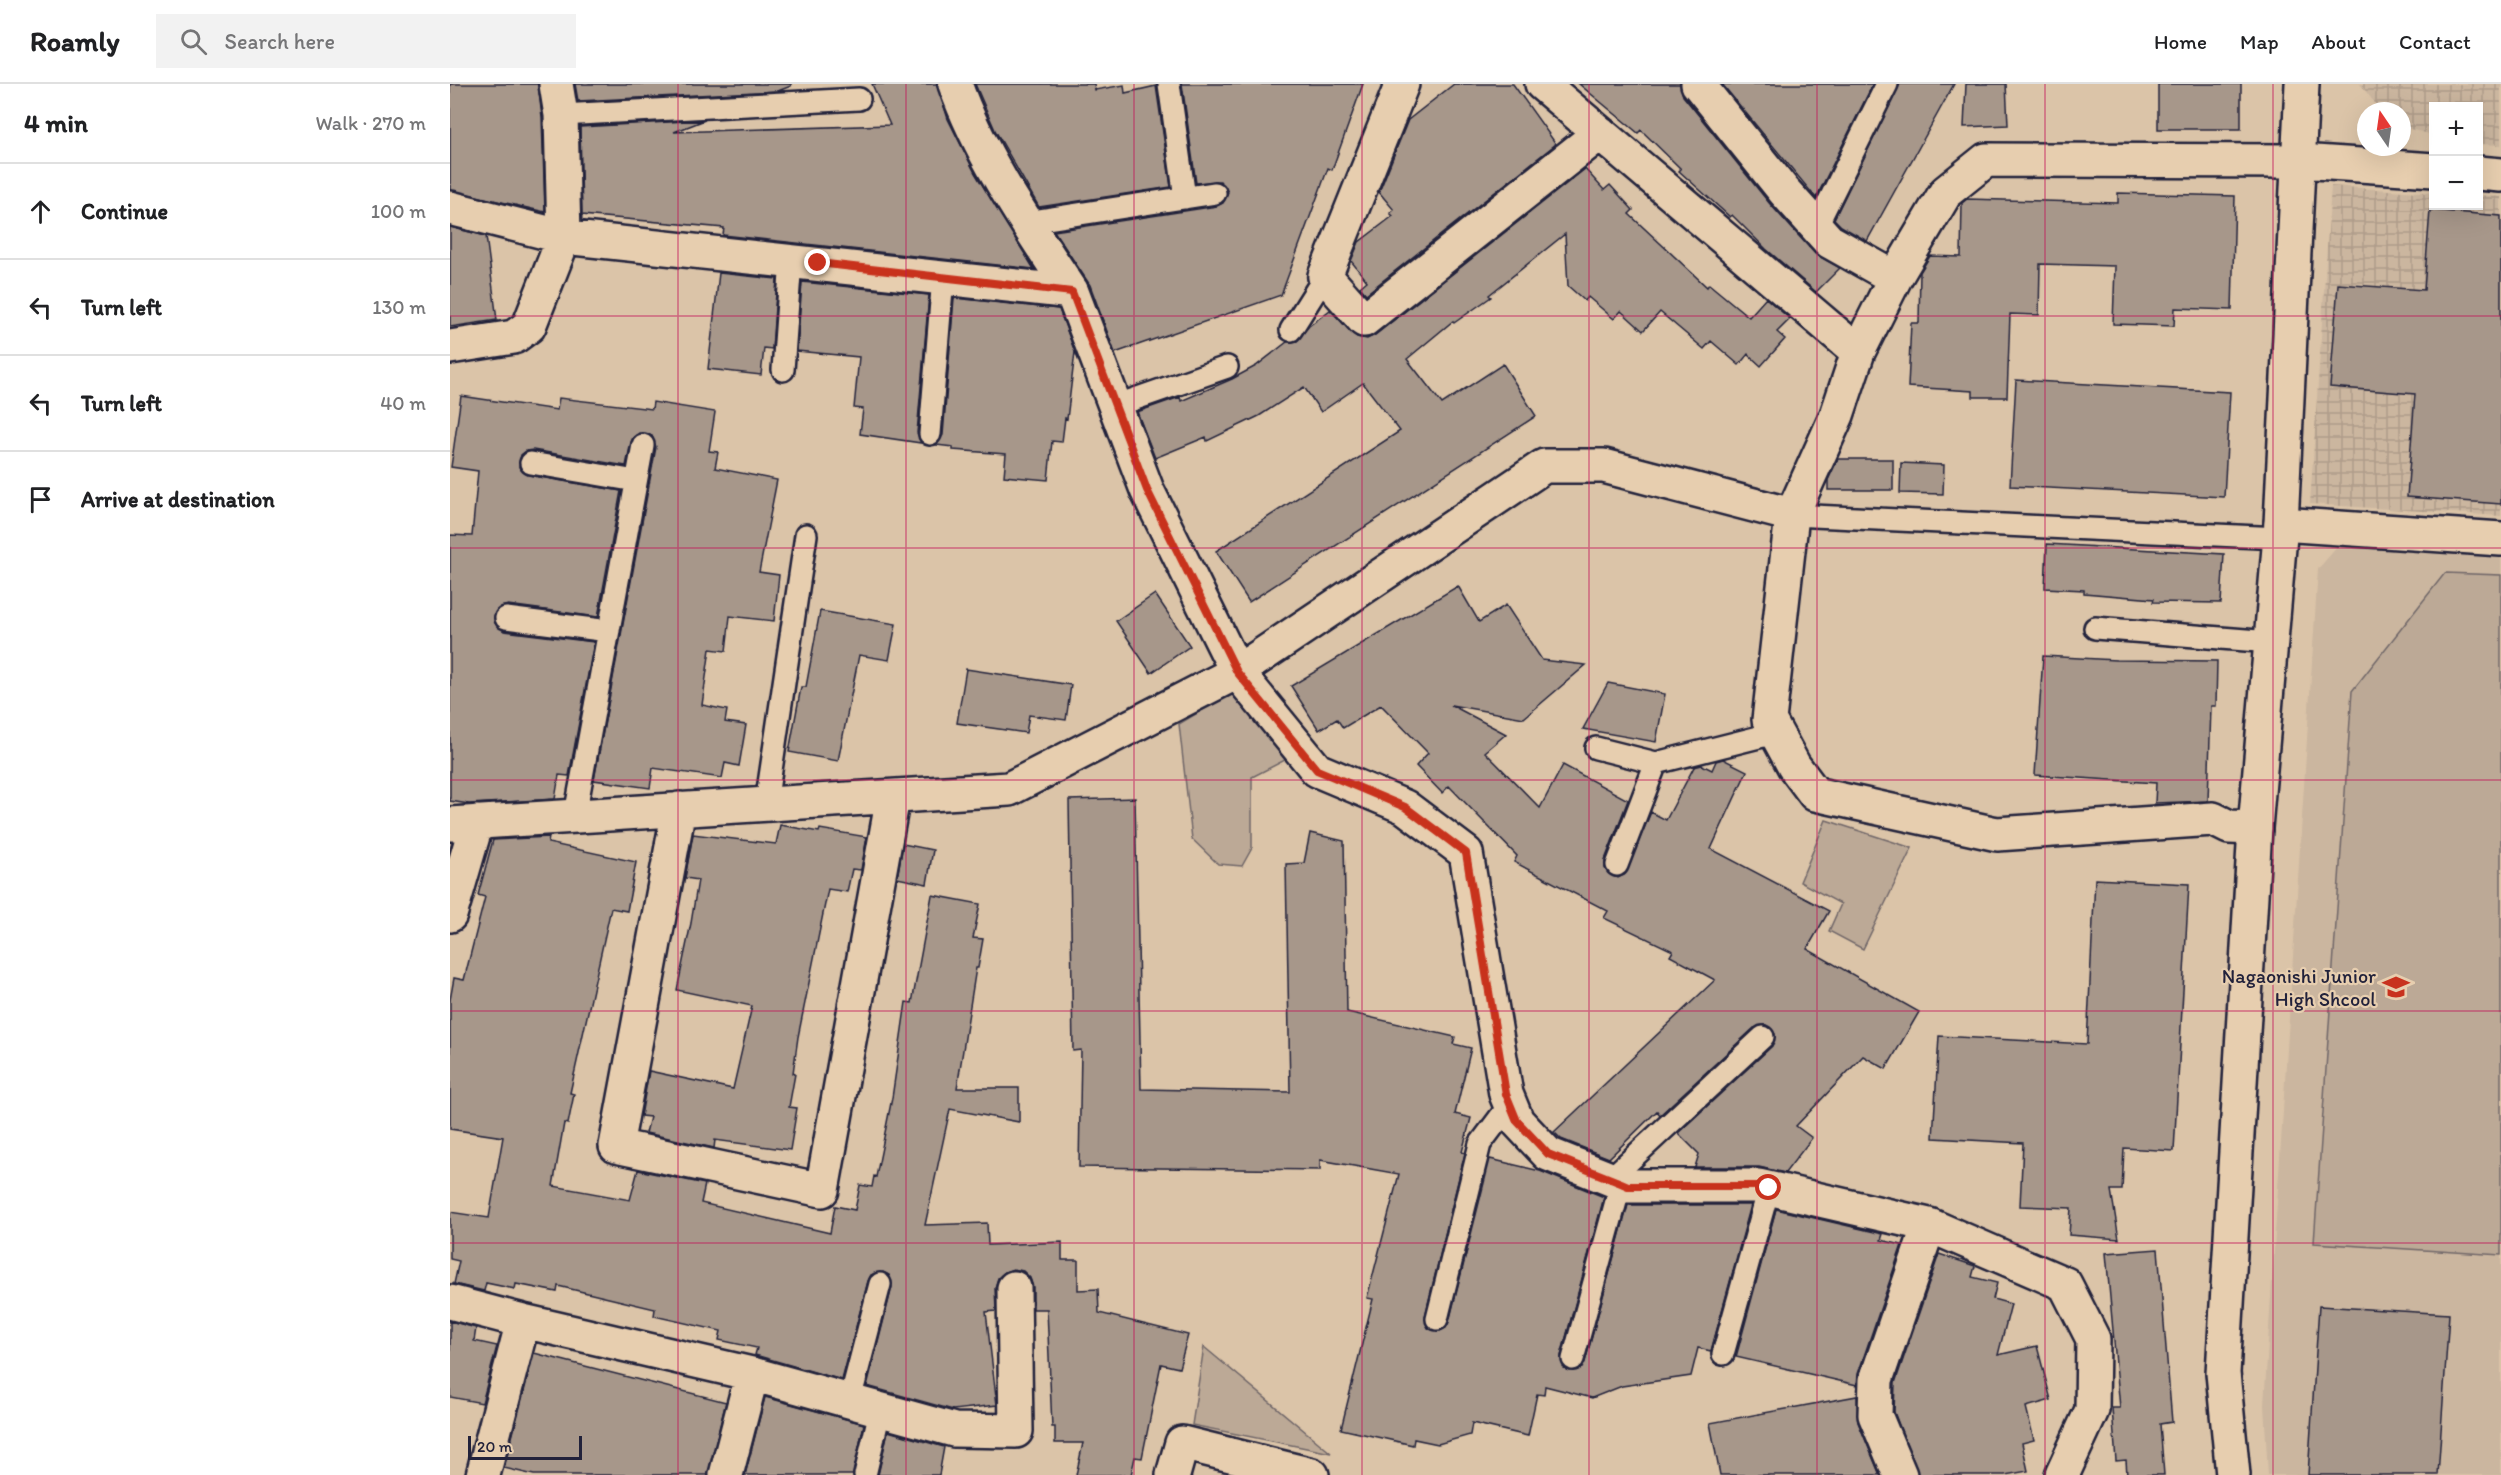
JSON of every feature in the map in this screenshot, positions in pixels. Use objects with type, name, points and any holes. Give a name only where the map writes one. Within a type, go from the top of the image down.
[{"type":"street","points":[[955,84],[966,115],[1027,222],[1072,292],[1147,490],[1237,672],[1317,770],[1405,807],[1466,853],[1506,1094],[1517,1121],[1548,1154],[1628,1186],[1759,1186],[1769,1188],[1929,1225],[2065,1284],[2093,1339],[2092,1410],[2062,1475]]},
{"type":"street","points":[[1402,84],[1325,276],[1364,320],[1600,133]]},
{"type":"street","points":[[1542,84],[1858,352]]},
{"type":"street","points":[[1698,84],[1829,242],[1895,278]]},
{"type":"street","points":[[2233,1475],[2223,1374],[2255,828],[2281,531],[2302,84]]},
{"type":"street","points":[[450,347],[514,337],[529,326],[564,237],[558,99]]},
{"type":"street","points":[[2255,828],[2229,827],[2213,819],[1997,834],[1815,794],[1794,766],[1769,720],[1792,515],[1837,415],[1858,352],[1895,278],[1946,192],[1986,160],[2300,161],[2429,170]]},
{"type":"street","points":[[2483,173],[2501,175]]},
{"type":"street","points":[[450,208],[564,237],[1072,292]]},
{"type":"street","points":[[450,915],[464,823],[1009,789],[1237,672],[1544,466],[1604,466],[1792,515]]},
{"type":"street","points":[[2281,531],[2501,540]]},
{"type":"street","points":[[679,809],[616,1146],[822,1190],[893,797]]},
{"type":"street","points":[[1900,1475],[1875,1415],[1876,1380],[1929,1225]]},
{"type":"street","points":[[450,1302],[752,1374],[954,1430],[1016,1431],[1014,1288]]},
{"type":"street","points":[[483,1475],[523,1321]]},
{"type":"street","points":[[726,1475],[752,1374]]},
{"type":"street","points":[[1173,1475],[1182,1443],[1312,1475]]},
{"type":"lane","points":[[1169,84],[1185,198]]},
{"type":"lane","points":[[1816,227],[1887,84]]},
{"type":"lane","points":[[558,99],[859,99]]},
{"type":"lane","points":[[1027,222],[1215,193]]},
{"type":"lane","points":[[783,370],[791,260]]},
{"type":"lane","points":[[1291,330],[1325,276]]},
{"type":"lane","points":[[930,434],[943,277]]},
{"type":"lane","points":[[1115,406],[1227,367]]},
{"type":"lane","points":[[575,815],[643,445]]},
{"type":"lane","points":[[531,463],[636,481]]},
{"type":"lane","points":[[1792,515],[2281,531]]},
{"type":"lane","points":[[766,804],[806,535]]},
{"type":"lane","points":[[506,618],[609,631]]},
{"type":"lane","points":[[2095,628],[2271,642]]},
{"type":"lane","points":[[1596,748],[1656,764],[1775,733]]},
{"type":"lane","points":[[1617,865],[1656,764]]},
{"type":"lane","points":[[1574,1359],[1615,1181],[1763,1038]]},
{"type":"lane","points":[[1437,1319],[1480,1144],[1510,1104]]},
{"type":"lane","points":[[1723,1354],[1769,1188]]},
{"type":"lane","points":[[865,1475],[865,1406],[880,1284]]},
{"type":"shaded area","points":[[2360,84],[2501,84],[2501,145],[2483,144],[2483,102],[2429,102],[2429,134],[2411,129],[2411,102],[2374,102]]},
{"type":"shaded area","points":[[2331,186],[2429,193],[2429,210],[2483,210],[2483,195],[2501,197],[2501,516],[2310,504]]},
{"type":"shaded area","name":"Nagaonishi Junior High Shcool","points":[[2338,546],[2501,557],[2501,1475],[2268,1475],[2264,1405],[2318,569]]},
{"type":"shaded area","points":[[2445,573],[2501,575],[2501,1255],[2314,1243],[2352,691]]},
{"type":"shaded area","points":[[1234,691],[1287,759],[1252,777],[1252,848],[1242,866],[1218,864],[1192,839],[1179,724]]},
{"type":"shaded area","points":[[1826,820],[1912,848],[1863,949],[1829,931],[1841,904],[1800,882]]},
{"type":"shaded area","points":[[1204,1347],[1331,1453],[1192,1425]]},
{"type":"building","points":[[450,84],[538,84],[542,117],[545,212],[450,190]]},
{"type":"building","points":[[575,84],[791,84],[791,86],[778,91],[578,101]]},
{"type":"building","points":[[872,84],[937,84],[948,119],[975,173],[1034,269],[723,235],[724,228],[582,215],[580,127],[705,120],[674,132],[890,125]]},
{"type":"building","points":[[975,84],[1094,84],[1095,90],[1124,85],[1125,93],[1156,86],[1171,187],[1039,207],[995,130]]},
{"type":"building","points":[[1182,84],[1363,84],[1332,170],[1328,168],[1281,295],[1115,353],[1090,285],[1054,231],[1217,206],[1223,203],[1228,192],[1220,181],[1196,183]]},
{"type":"building","points":[[1454,84],[1513,84],[1556,144],[1366,294],[1360,287],[1367,281],[1351,261],[1359,242],[1393,216],[1390,213],[1394,210],[1379,192],[1408,120]]},
{"type":"building","points":[[1579,84],[1680,84],[1683,96],[1770,204],[1815,254],[1840,268],[1816,292],[1766,249],[1732,215],[1730,217],[1679,171],[1681,169],[1641,130],[1638,133]]},
{"type":"building","points":[[1722,84],[1873,84],[1816,198]]},
{"type":"building","points":[[1900,84],[1954,84],[1867,241],[1841,226],[1834,219]]},
{"type":"building","points":[[1966,84],[2006,84],[2008,125],[1964,127]]},
{"type":"building","points":[[2158,84],[2241,84],[2241,129],[2158,129]]},
{"type":"building","points":[[1585,169],[1604,190],[1610,185],[1633,210],[1629,214],[1707,287],[1709,284],[1749,317],[1766,298],[1790,319],[1777,332],[1785,339],[1761,366],[1748,354],[1739,365],[1711,341],[1704,349],[1660,312],[1643,331],[1621,311],[1614,319],[1588,297],[1585,301],[1568,286],[1565,234],[1489,295],[1491,297],[1454,323],[1453,321],[1407,359],[1442,404],[1503,364],[1536,416],[1249,602],[1216,551],[1400,431],[1363,383],[1321,412],[1304,387],[1259,416],[1207,441],[1206,437],[1155,458],[1137,412],[1180,397],[1181,401],[1232,379],[1256,366],[1287,342],[1297,341],[1309,326],[1330,310],[1357,337],[1367,339],[1375,335]]},
{"type":"building","points":[[2118,193],[2235,196],[2232,310],[2175,308],[2174,326],[2113,324],[2115,266],[2040,264],[2039,315],[2010,314],[2007,397],[1973,397],[1973,391],[1908,387],[1911,323],[1919,323],[1920,272],[1930,256],[1961,257],[1962,203],[1967,199],[2118,203]]},
{"type":"building","points":[[2430,210],[2501,216],[2501,504],[2407,497],[2415,394],[2330,387],[2338,284],[2424,290]]},
{"type":"building","points":[[450,227],[486,236],[497,320],[450,327]]},
{"type":"building","points":[[719,273],[777,279],[772,349],[764,348],[761,375],[708,369]]},
{"type":"building","points":[[802,282],[929,295],[917,433],[921,443],[860,434],[863,409],[854,408],[859,357],[797,351]]},
{"type":"building","points":[[954,298],[1059,309],[1075,352],[1067,419],[1065,418],[1062,442],[1052,441],[1048,480],[1004,476],[1006,454],[953,450],[953,447],[936,445],[943,435]]},
{"type":"building","points":[[2016,380],[2230,392],[2224,497],[2010,486]]},
{"type":"building","points":[[461,396],[557,410],[559,398],[652,409],[653,402],[715,412],[709,451],[718,452],[715,468],[777,480],[759,572],[779,575],[774,621],[730,616],[726,651],[710,649],[702,705],[727,710],[725,722],[746,725],[739,766],[725,763],[722,778],[653,768],[650,788],[594,780],[656,447],[652,436],[639,433],[631,442],[626,466],[533,450],[521,455],[519,467],[528,475],[621,491],[598,617],[508,605],[501,607],[494,616],[495,623],[504,631],[594,642],[569,776],[559,775],[555,799],[469,804],[450,801],[450,535],[472,536],[478,471],[451,467]]},
{"type":"building","points":[[1838,459],[1893,459],[1893,490],[1828,490],[1828,480]]},
{"type":"building","points":[[1901,463],[1944,465],[1943,494],[1900,493]]},
{"type":"building","points":[[2047,544],[2224,554],[2221,603],[2153,602],[2154,599],[2084,593],[2084,590],[2045,588]]},
{"type":"building","points":[[1458,586],[1479,622],[1506,605],[1542,660],[1586,665],[1524,718],[1451,705],[1506,734],[1485,752],[1540,808],[1563,765],[1628,800],[1605,860],[1608,873],[1618,878],[1625,874],[1651,812],[1666,820],[1694,767],[1702,765],[1712,770],[1716,761],[1723,759],[1747,771],[1711,849],[1829,911],[1807,949],[1919,1012],[1886,1069],[1863,1056],[1796,1126],[1812,1138],[1785,1173],[1759,1167],[1695,1167],[1699,1154],[1678,1133],[1772,1046],[1775,1034],[1766,1025],[1754,1028],[1660,1115],[1657,1111],[1609,1158],[1561,1139],[1554,1132],[1715,980],[1670,956],[1673,951],[1604,918],[1608,911],[1514,862],[1517,856],[1449,786],[1442,793],[1416,766],[1428,753],[1381,705],[1343,728],[1337,719],[1319,730],[1291,686]]},
{"type":"building","points":[[1155,594],[1190,646],[1151,673],[1116,621]]},
{"type":"building","points":[[820,611],[896,624],[889,660],[859,655],[838,761],[789,752],[801,687],[806,687]]},
{"type":"building","points":[[2043,656],[2116,660],[2217,661],[2216,706],[2211,706],[2208,801],[2155,803],[2156,783],[2035,775]]},
{"type":"building","points":[[966,669],[1071,685],[1066,720],[1029,715],[1026,733],[957,723]]},
{"type":"building","points":[[1608,683],[1665,694],[1656,742],[1583,729]]},
{"type":"building","points":[[1135,798],[1141,1089],[1290,1092],[1286,864],[1304,863],[1310,833],[1344,841],[1347,1012],[1455,1037],[1453,1044],[1471,1048],[1455,1114],[1471,1118],[1462,1152],[1465,1153],[1425,1316],[1428,1328],[1440,1331],[1446,1328],[1449,1322],[1490,1159],[1540,1171],[1604,1197],[1561,1356],[1564,1368],[1570,1371],[1582,1368],[1585,1362],[1628,1205],[1751,1205],[1711,1351],[1698,1348],[1691,1376],[1622,1386],[1592,1398],[1545,1386],[1544,1395],[1537,1394],[1528,1436],[1472,1423],[1470,1435],[1438,1444],[1414,1439],[1413,1445],[1341,1429],[1373,1299],[1367,1298],[1399,1174],[1320,1160],[1320,1170],[1079,1167],[1081,1050],[1073,1051],[1069,800]]},
{"type":"building","points":[[780,825],[867,837],[861,870],[852,869],[847,892],[828,889],[798,1037],[789,1107],[797,1108],[790,1150],[715,1140],[714,1148],[646,1133],[650,1117],[641,1116],[649,1071],[733,1089],[752,1006],[677,990],[698,880],[685,878],[693,834],[776,844]]},
{"type":"building","points":[[549,837],[548,843],[636,862],[627,911],[611,908],[570,1093],[574,1094],[568,1124],[564,1123],[553,1186],[630,1200],[638,1170],[705,1184],[701,1203],[830,1233],[835,1206],[855,1210],[860,1185],[872,1187],[874,1176],[876,1177],[892,1098],[906,1002],[912,1003],[932,895],[980,904],[973,938],[983,939],[978,968],[976,968],[957,1088],[1019,1088],[1019,1122],[950,1109],[925,1225],[987,1223],[988,1245],[1062,1242],[1062,1260],[1078,1260],[1078,1290],[1098,1289],[1099,1313],[1188,1335],[1179,1368],[1161,1364],[1142,1458],[1135,1457],[1131,1475],[1076,1475],[1083,1443],[1055,1443],[1055,1427],[1052,1427],[1047,1309],[1033,1309],[1033,1287],[1030,1278],[1023,1271],[1013,1269],[998,1278],[995,1288],[996,1311],[986,1312],[997,1405],[953,1410],[867,1386],[892,1287],[889,1275],[883,1272],[871,1275],[868,1281],[842,1380],[755,1355],[757,1348],[719,1340],[721,1331],[654,1316],[655,1309],[558,1286],[557,1292],[516,1284],[515,1289],[486,1283],[484,1291],[454,1284],[459,1261],[450,1259],[450,1212],[489,1218],[503,1137],[450,1129],[450,1000],[454,978],[464,980],[485,897],[478,895],[493,840]]},
{"type":"building","points":[[903,844],[933,850],[927,884],[897,878]]},
{"type":"building","points":[[2095,879],[2189,884],[2174,1151],[2124,1148],[2122,1190],[2111,1190],[2119,1239],[2069,1235],[2071,1208],[2020,1206],[2023,1143],[1933,1138],[1939,1036],[2087,1044]]},
{"type":"building","points":[[1776,1209],[1883,1234],[1881,1240],[1902,1245],[1858,1374],[1857,1385],[1736,1357]]},
{"type":"building","points":[[2158,1249],[2172,1422],[2160,1424],[2164,1475],[2127,1475],[2126,1460],[2116,1461],[2112,1408],[2120,1408],[2106,1253]]},
{"type":"building","points":[[1939,1254],[1975,1266],[1972,1277],[1997,1283],[1993,1299],[2011,1304],[1998,1355],[2037,1346],[2051,1400],[2026,1407],[2034,1440],[2022,1443],[2028,1471],[2005,1475],[1918,1475],[1894,1412],[1895,1383]]},
{"type":"building","points":[[2319,1306],[2449,1314],[2438,1475],[2308,1475]]},
{"type":"building","points":[[450,1321],[476,1328],[474,1341],[497,1346],[482,1403],[450,1397]]},
{"type":"building","points":[[534,1353],[726,1402],[708,1475],[534,1475],[504,1468]]},
{"type":"building","points":[[1857,1396],[1858,1422],[1880,1475],[1720,1475],[1710,1423]]},
{"type":"building","points":[[765,1397],[864,1424],[853,1475],[745,1475]]},
{"type":"building","points":[[888,1431],[944,1447],[939,1475],[878,1475]]},
{"type":"place","name":"Nagaonishi Junior High Shcool","points":[[2396,987]]},
{"type":"route","points":[[818,263],[1072,292],[1147,490],[1237,672],[1317,770],[1405,807],[1466,853],[1506,1094],[1517,1121],[1548,1154],[1628,1186],[1759,1186],[1769,1188]]}]
